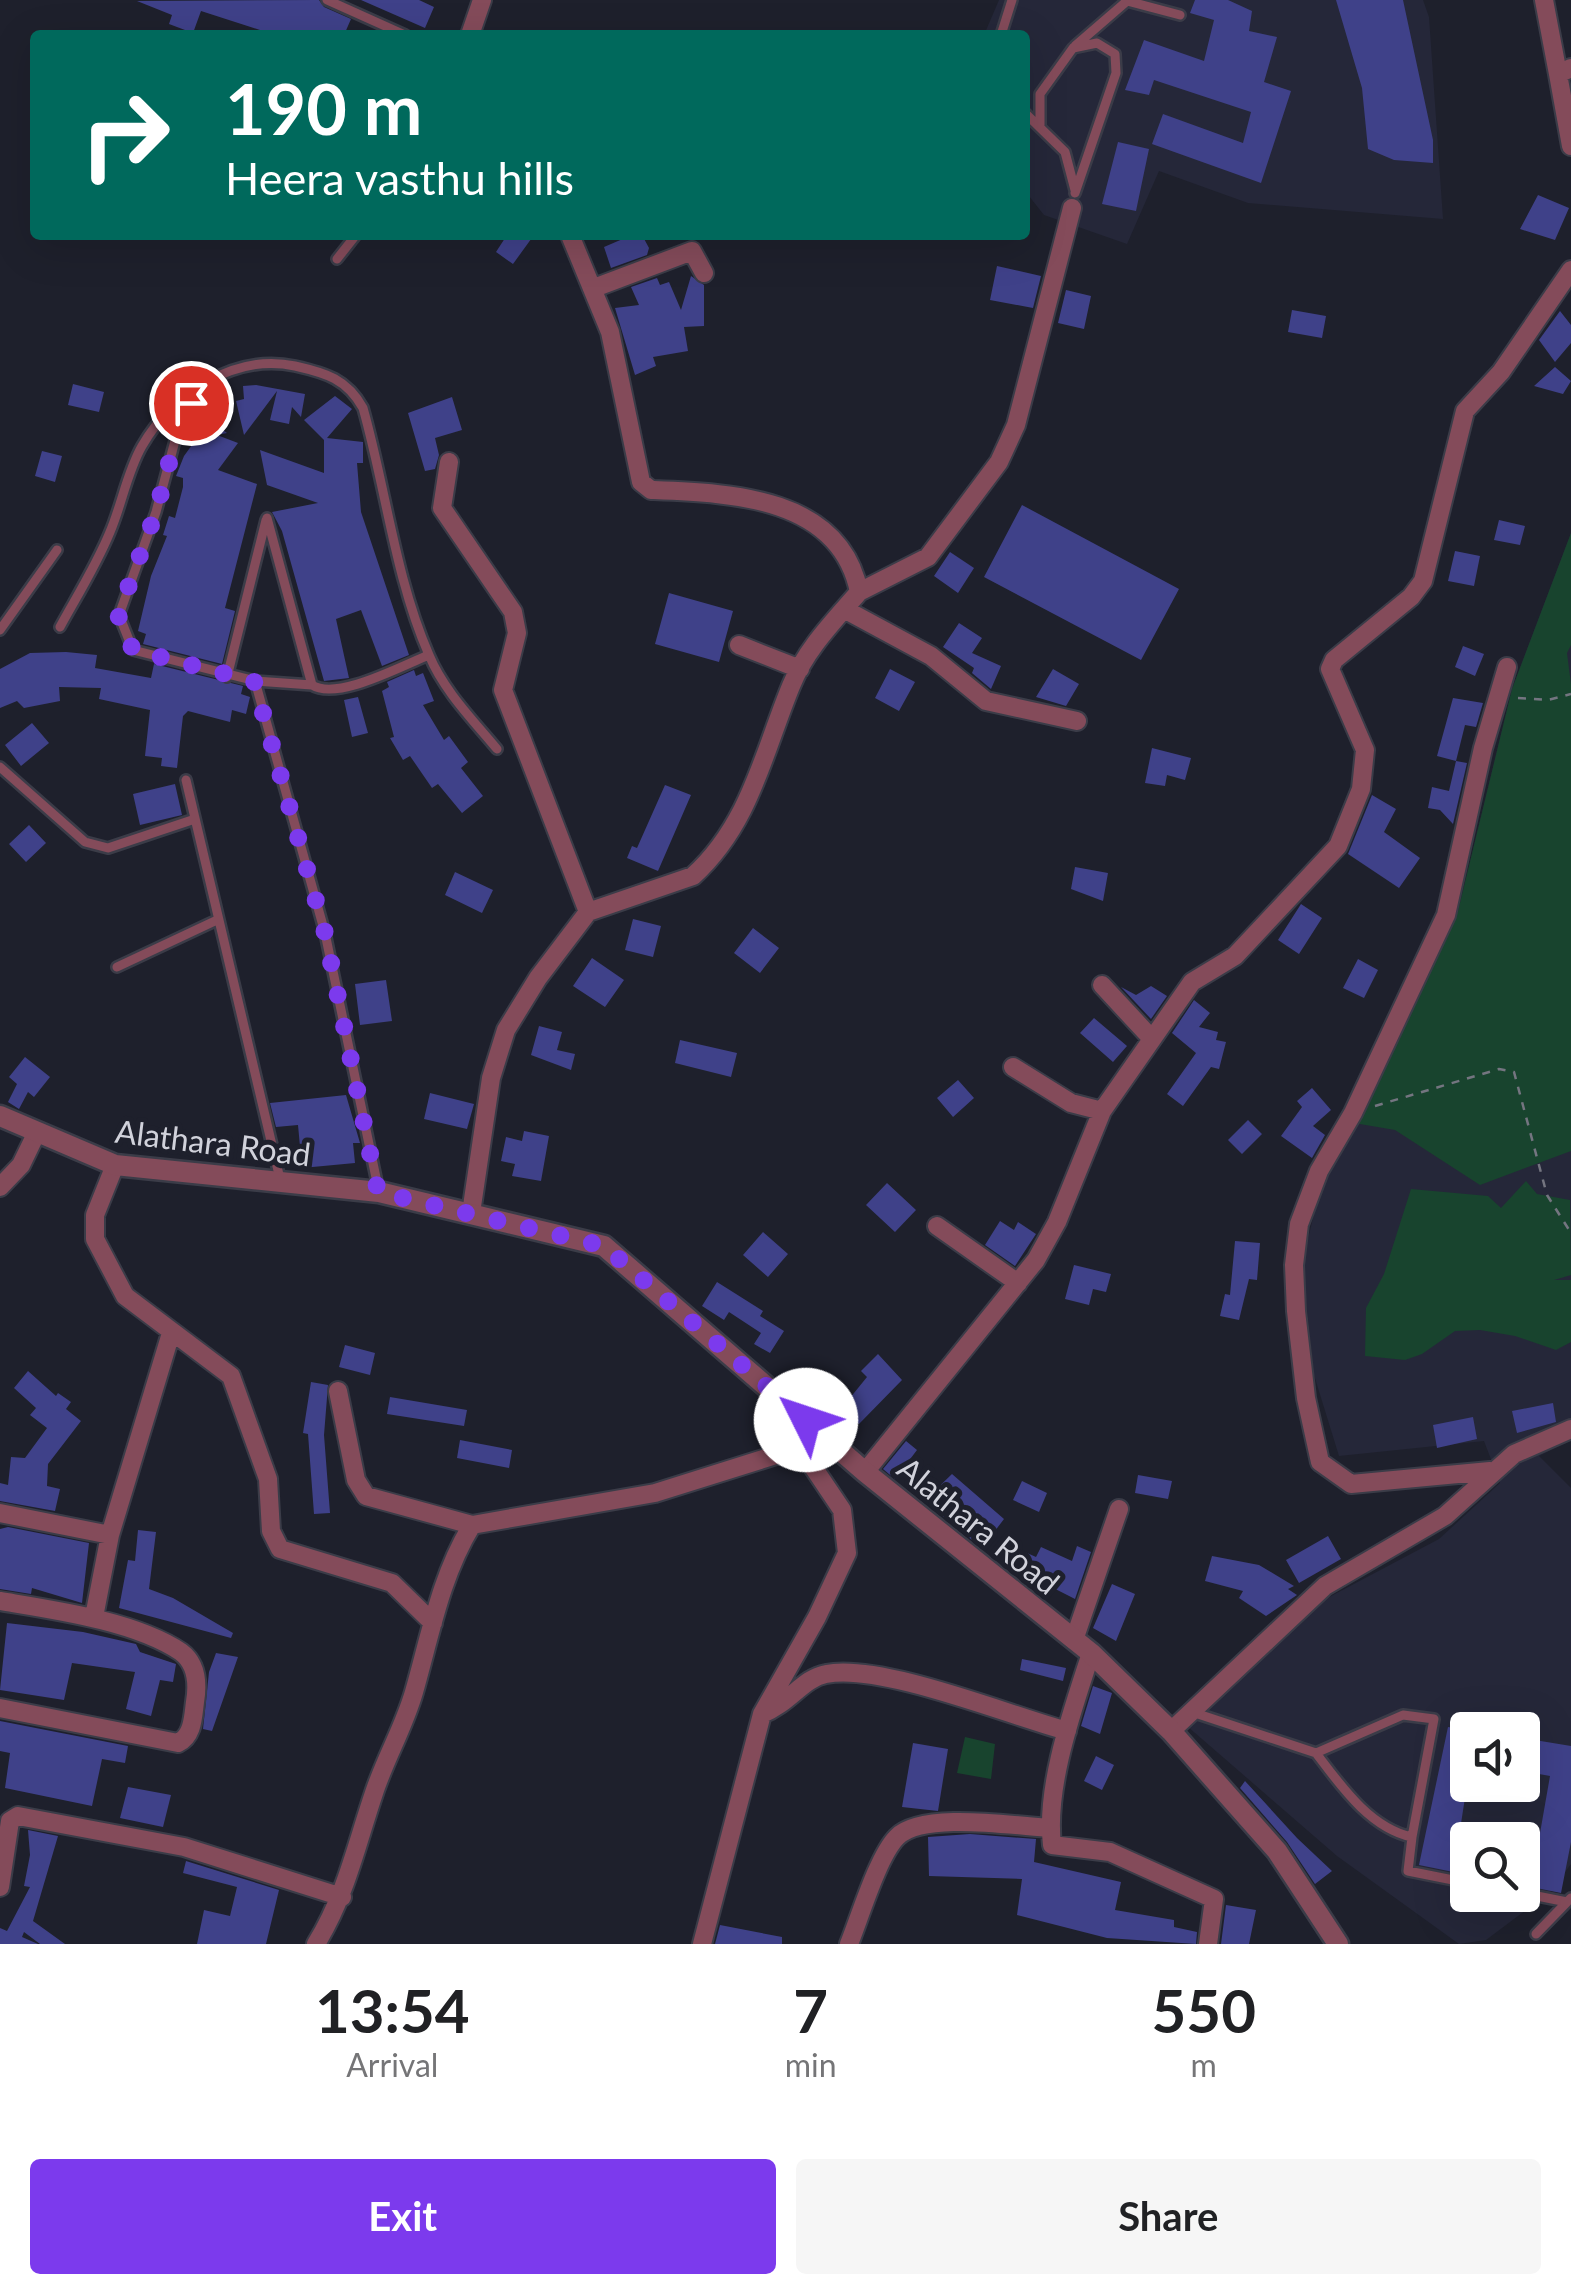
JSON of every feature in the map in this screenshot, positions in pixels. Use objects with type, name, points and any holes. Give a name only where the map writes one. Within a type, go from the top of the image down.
[{"type":"street","points":[[472,30],[482,0]]},
{"type":"street","points":[[1544,0],[1565,71],[1571,146]]},
{"type":"street","points":[[472,1213],[490,1078],[506,1030],[588,912],[693,876],[705,864],[728,837],[752,794],[811,648],[859,592],[928,557],[999,462],[1016,426],[1074,200]]},
{"type":"street","points":[[572,240],[594,288],[627,400],[641,482],[651,490],[756,497],[796,512],[842,549],[854,567],[859,592]]},
{"type":"street","points":[[594,288],[692,251],[704,273]]},
{"type":"street","points":[[865,1472],[1018,1283],[1057,1222],[1102,1111],[1192,982],[1235,956],[1338,846],[1361,789],[1365,750],[1330,670],[1334,660],[1424,580],[1465,410],[1501,372],[1571,270]]},
{"type":"street","points":[[450,462],[442,508],[513,612],[517,633],[503,690],[588,912]]},
{"type":"street","points":[[844,609],[930,656],[986,701],[1077,722]]},
{"type":"street","points":[[740,645],[800,669]]},
{"type":"street","points":[[1490,1472],[1351,1484],[1320,1462],[1306,1398],[1294,1264],[1299,1224],[1319,1171],[1353,1113],[1446,915],[1507,667]]},
{"type":"street","points":[[1102,985],[1152,1040]]},
{"type":"street","points":[[1013,1067],[1071,1103],[1102,1111]]},
{"type":"street","name":"Alathara Road","points":[[0,1116],[115,1166],[378,1192],[604,1246],[865,1472],[1082,1647],[1171,1731],[1277,1851],[1338,1944]]},
{"type":"street","points":[[0,1187],[20,1165],[36,1134]]},
{"type":"street","points":[[115,1166],[94,1215],[96,1238],[126,1296],[232,1376],[268,1479],[271,1531],[280,1549],[392,1584],[433,1623]]},
{"type":"street","points":[[937,1226],[1018,1283]]},
{"type":"street","points":[[94,1616],[110,1535],[171,1332]]},
{"type":"street","points":[[338,1391],[356,1480],[366,1496],[472,1524],[655,1492],[776,1456],[805,1456],[812,1462],[842,1510],[848,1553],[762,1714],[702,1944]]},
{"type":"street","points":[[1171,1731],[1325,1586],[1445,1516],[1514,1454],[1571,1430]]},
{"type":"street","points":[[1119,1509],[1082,1647],[1050,1828],[1052,1845],[1110,1852],[1214,1899],[1208,1944]]},
{"type":"street","points":[[0,1513],[110,1535]]},
{"type":"street","points":[[316,1944],[342,1897],[374,1792],[412,1698],[458,1547],[472,1524]]},
{"type":"street","points":[[0,1600],[94,1616],[180,1652],[188,1660],[198,1688],[185,1740],[178,1743],[0,1708]]},
{"type":"street","points":[[762,1714],[786,1705],[808,1680],[856,1672],[930,1688],[1066,1730]]},
{"type":"street","points":[[0,1887],[6,1835],[10,1821],[18,1816],[184,1847],[342,1897]]},
{"type":"street","points":[[849,1944],[895,1838],[911,1827],[934,1822],[1050,1828]]},
{"type":"lane","points":[[327,0],[394,30]]},
{"type":"lane","points":[[1002,30],[1012,0]]},
{"type":"lane","points":[[1040,124],[1040,94],[1073,48],[1127,1],[1180,15]]},
{"type":"lane","points":[[1073,48],[1096,43],[1115,54],[1116,72],[1074,200]]},
{"type":"lane","points":[[1030,117],[1065,152],[1074,200]]},
{"type":"lane","points":[[337,259],[352,240]]},
{"type":"lane","points":[[60,627],[110,534],[140,449],[156,425],[202,384],[240,367],[281,363],[328,374],[353,388],[363,408],[398,560],[429,655],[446,686],[497,749]]},
{"type":"lane","points":[[202,384],[180,422],[156,512],[118,615],[133,650],[227,677],[312,685],[322,691],[338,690],[429,655]]},
{"type":"lane","points":[[227,677],[266,518],[312,685]]},
{"type":"lane","points":[[0,630],[57,550]]},
{"type":"lane","points":[[254,681],[325,933],[378,1192]]},
{"type":"lane","points":[[0,767],[85,842],[108,848],[194,819]]},
{"type":"lane","points":[[186,780],[280,1182]]},
{"type":"lane","points":[[117,967],[218,920]]},
{"type":"lane","points":[[1190,1711],[1316,1753],[1345,1791],[1391,1833],[1412,1838]]},
{"type":"lane","points":[[1316,1753],[1403,1715],[1434,1719],[1408,1871],[1450,1879]]},
{"type":"lane","points":[[1540,1896],[1569,1900]]},
{"type":"lane","points":[[1536,1934],[1569,1900]]},
{"type":"path","points":[[1498,696],[1548,700],[1571,694]]},
{"type":"path","points":[[1353,1113],[1499,1069],[1514,1072],[1546,1196],[1570,1231]]},
{"type":"shaded area","points":[[999,0],[1423,0],[1429,17],[1443,219],[1248,203],[1159,171],[1127,244],[1044,215],[1030,197],[1030,30],[986,30]]},
{"type":"shaded area","points":[[1571,533],[1571,1440],[1539,1456],[1571,1488],[1571,1864],[1540,1900],[1540,1822],[1450,1822],[1450,1912],[1523,1912],[1486,1940],[1459,1944],[1337,1856],[1187,1726],[1318,1603],[1439,1539],[1500,1483],[1484,1441],[1339,1456],[1314,1375],[1302,1264],[1318,1197],[1458,911],[1512,689]]},
{"type":"green space","points":[[1571,533],[1571,645],[1567,653],[1571,684],[1571,1151],[1480,1185],[1395,1130],[1354,1123],[1458,911],[1512,689]]},
{"type":"green space","points":[[1526,1181],[1537,1194],[1570,1200],[1571,1275],[1554,1280],[1571,1280],[1571,1342],[1556,1350],[1515,1336],[1480,1330],[1455,1331],[1422,1354],[1405,1360],[1365,1356],[1366,1308],[1384,1274],[1411,1189],[1488,1196],[1501,1208]]},
{"type":"green space","points":[[965,1737],[995,1744],[991,1779],[957,1773]]},
{"type":"building","points":[[319,0],[324,7],[351,19],[346,30],[260,30],[201,11],[194,30],[185,30],[169,24],[172,15],[137,1]]},
{"type":"building","points":[[361,0],[419,0],[434,7],[425,28]]},
{"type":"building","points":[[1195,0],[1228,0],[1252,11],[1249,31],[1277,37],[1264,82],[1291,91],[1261,183],[1152,144],[1163,114],[1243,143],[1251,112],[1154,80],[1149,95],[1125,90],[1144,40],[1204,61],[1214,20],[1190,13]]},
{"type":"building","points":[[1336,0],[1403,0],[1433,140],[1433,163],[1394,160],[1368,149],[1362,88]]},
{"type":"building","points":[[1118,142],[1149,149],[1136,211],[1102,204]]},
{"type":"building","points":[[1538,195],[1569,208],[1555,240],[1520,229]]},
{"type":"building","points":[[504,240],[530,240],[513,264],[496,252]]},
{"type":"building","points":[[620,240],[645,240],[649,248],[647,255],[611,268],[604,247]]},
{"type":"building","points":[[997,266],[1041,276],[1033,308],[990,300]]},
{"type":"building","points":[[691,276],[704,285],[704,326],[684,327],[688,351],[653,357],[656,366],[635,375],[615,308],[639,305],[631,287],[657,278],[660,285],[669,282],[681,310]]},
{"type":"building","points":[[1066,290],[1091,296],[1084,329],[1058,323]]},
{"type":"building","points":[[1292,310],[1326,316],[1322,338],[1288,332]]},
{"type":"building","points":[[1560,311],[1571,325],[1571,343],[1555,362],[1539,340]]},
{"type":"building","points":[[1555,367],[1571,381],[1563,394],[1534,386]]},
{"type":"building","points":[[73,384],[104,392],[99,412],[68,405]]},
{"type":"building","points":[[243,386],[305,394],[301,417],[292,407],[289,424],[270,420],[277,391],[244,435],[236,401],[244,399]]},
{"type":"building","points":[[335,396],[352,409],[327,438],[363,442],[363,463],[357,463],[361,512],[409,655],[382,666],[361,610],[336,619],[349,678],[324,681],[282,531],[272,512],[318,503],[267,485],[260,450],[324,473],[324,440],[304,420]]},
{"type":"building","points":[[452,397],[462,430],[435,438],[439,455],[435,469],[425,471],[408,413]]},
{"type":"building","points":[[210,420],[227,433],[217,435],[238,443],[218,470],[257,484],[225,608],[235,611],[222,664],[143,644],[146,634],[138,631],[151,576],[167,536],[163,535],[169,516],[175,518],[183,487],[183,478],[176,476],[184,456]]},
{"type":"building","points":[[42,451],[62,456],[55,482],[35,476]]},
{"type":"building","points":[[1022,505],[1179,589],[1141,660],[984,577]]},
{"type":"building","points":[[1499,520],[1525,526],[1520,545],[1494,540]]},
{"type":"building","points":[[1455,551],[1480,556],[1474,586],[1448,581]]},
{"type":"building","points":[[950,552],[974,568],[958,593],[934,576]]},
{"type":"building","points":[[669,593],[733,611],[719,662],[655,644]]},
{"type":"building","points":[[959,623],[982,638],[972,653],[1001,666],[991,689],[972,673],[974,668],[943,647]]},
{"type":"building","points":[[1463,646],[1484,654],[1475,676],[1455,667]]},
{"type":"building","points":[[30,653],[97,655],[95,668],[151,678],[154,664],[243,686],[241,694],[250,697],[246,714],[232,710],[230,722],[188,711],[183,716],[177,768],[161,766],[162,758],[145,756],[150,710],[99,699],[101,688],[59,687],[60,701],[24,708],[17,701],[0,708],[0,669]]},
{"type":"building","points":[[890,669],[915,682],[899,711],[875,698]]},
{"type":"building","points":[[1053,669],[1079,684],[1066,706],[1036,697]]},
{"type":"building","points":[[414,670],[416,676],[423,673],[434,701],[423,705],[444,740],[449,736],[468,762],[461,768],[483,796],[462,813],[438,784],[432,788],[410,756],[403,760],[390,738],[394,737],[382,691],[389,687],[387,682]]},
{"type":"building","points":[[358,697],[368,733],[352,737],[344,700]]},
{"type":"building","points":[[1453,698],[1483,703],[1476,727],[1465,725],[1456,761],[1437,756]]},
{"type":"building","points":[[32,723],[49,743],[21,766],[5,745]]},
{"type":"building","points":[[1152,748],[1191,758],[1185,780],[1167,775],[1165,786],[1145,783]]},
{"type":"building","points":[[1456,761],[1467,763],[1453,824],[1440,810],[1428,808],[1432,787],[1449,791]]},
{"type":"building","points":[[175,784],[182,815],[140,825],[133,794]]},
{"type":"building","points":[[665,785],[691,795],[658,871],[627,858],[632,846],[637,848]]},
{"type":"building","points":[[1372,795],[1396,809],[1384,832],[1420,858],[1399,888],[1348,854]]},
{"type":"building","points":[[29,825],[46,843],[26,862],[9,844]]},
{"type":"building","points":[[1075,867],[1108,873],[1103,901],[1071,889]]},
{"type":"building","points":[[455,872],[493,890],[482,913],[445,895]]},
{"type":"building","points":[[1301,904],[1322,918],[1299,954],[1278,940]]},
{"type":"building","points":[[633,919],[661,926],[653,957],[625,950]]},
{"type":"building","points":[[753,928],[779,948],[760,973],[734,953]]},
{"type":"building","points":[[592,958],[624,980],[605,1007],[573,986]]},
{"type":"building","points":[[1358,959],[1378,970],[1364,998],[1343,988]]},
{"type":"building","points":[[386,980],[392,1021],[360,1025],[355,984]]},
{"type":"building","points":[[1151,986],[1167,996],[1151,1019],[1121,987],[1136,995]]},
{"type":"building","points":[[1194,1000],[1210,1013],[1199,1027],[1218,1032],[1216,1040],[1226,1042],[1219,1069],[1211,1067],[1183,1106],[1167,1094],[1196,1053],[1172,1033]]},
{"type":"building","points":[[1094,1018],[1127,1046],[1113,1062],[1080,1033]]},
{"type":"building","points":[[539,1026],[562,1032],[557,1050],[575,1054],[571,1070],[531,1055]]},
{"type":"building","points":[[680,1040],[737,1053],[731,1077],[675,1063]]},
{"type":"building","points":[[25,1057],[50,1077],[34,1097],[28,1092],[19,1109],[8,1102],[17,1084],[9,1077]]},
{"type":"building","points":[[958,1080],[974,1098],[953,1117],[937,1098]]},
{"type":"building","points":[[1312,1088],[1331,1110],[1313,1126],[1325,1135],[1312,1158],[1281,1136],[1302,1107],[1297,1101]]},
{"type":"building","points":[[430,1093],[474,1104],[467,1129],[424,1119]]},
{"type":"building","points":[[346,1095],[360,1143],[353,1143],[355,1163],[302,1168],[298,1125],[276,1127],[270,1103]]},
{"type":"building","points":[[1248,1120],[1262,1134],[1242,1154],[1228,1140]]},
{"type":"building","points":[[524,1131],[549,1136],[541,1181],[512,1176],[515,1164],[501,1161],[506,1137],[522,1141]]},
{"type":"building","points":[[887,1183],[916,1210],[895,1232],[866,1205]]},
{"type":"building","points":[[1000,1221],[1014,1230],[1018,1222],[1036,1234],[1015,1266],[985,1245]]},
{"type":"building","points":[[763,1232],[788,1254],[768,1277],[743,1255]]},
{"type":"building","points":[[1235,1241],[1260,1243],[1257,1280],[1249,1279],[1239,1320],[1220,1316],[1225,1294],[1230,1295]]},
{"type":"building","points":[[1074,1265],[1111,1274],[1106,1292],[1093,1289],[1089,1305],[1065,1299]]},
{"type":"building","points":[[717,1282],[763,1311],[760,1316],[784,1331],[770,1353],[754,1344],[761,1333],[729,1312],[724,1320],[702,1306]]},
{"type":"building","points":[[345,1345],[375,1353],[370,1375],[339,1367]]},
{"type":"building","points":[[878,1354],[902,1380],[859,1424],[841,1409],[867,1377],[861,1371]]},
{"type":"building","points":[[28,1371],[56,1396],[58,1393],[71,1402],[66,1409],[81,1421],[48,1464],[47,1486],[60,1489],[55,1511],[0,1501],[0,1483],[8,1485],[11,1457],[25,1458],[47,1428],[30,1415],[36,1408],[14,1388]]},
{"type":"building","points":[[311,1382],[328,1385],[324,1435],[330,1513],[314,1514],[308,1434],[303,1433]]},
{"type":"building","points":[[390,1397],[467,1410],[464,1426],[387,1414]]},
{"type":"building","points":[[1553,1403],[1556,1422],[1517,1433],[1512,1411]]},
{"type":"building","points":[[1473,1417],[1477,1439],[1437,1448],[1433,1425]]},
{"type":"building","points":[[460,1440],[512,1450],[509,1468],[457,1458]]},
{"type":"building","points":[[906,1441],[917,1450],[895,1479],[883,1469]]},
{"type":"building","points":[[952,1474],[1004,1519],[982,1548],[924,1501]]},
{"type":"building","points":[[1138,1475],[1172,1481],[1168,1499],[1135,1493]]},
{"type":"building","points":[[1022,1481],[1047,1493],[1039,1512],[1013,1500]]},
{"type":"building","points":[[8,1527],[89,1543],[82,1603],[32,1588],[31,1594],[0,1589],[0,1529]]},
{"type":"building","points":[[138,1530],[156,1532],[149,1589],[173,1598],[233,1633],[231,1638],[119,1608],[128,1560],[135,1561]]},
{"type":"building","points":[[1328,1536],[1341,1559],[1299,1583],[1286,1560]]},
{"type":"building","points":[[1077,1546],[1091,1552],[1075,1599],[1010,1566],[1018,1549],[1036,1557],[1041,1547],[1072,1561]]},
{"type":"building","points":[[1212,1556],[1259,1565],[1294,1586],[1288,1589],[1297,1595],[1266,1616],[1239,1598],[1243,1591],[1205,1581]]},
{"type":"building","points":[[1112,1584],[1135,1594],[1116,1641],[1093,1628]]},
{"type":"building","points":[[7,1623],[83,1632],[136,1644],[140,1652],[176,1664],[173,1682],[160,1680],[151,1716],[126,1709],[135,1672],[72,1663],[64,1700],[0,1690]]},
{"type":"building","points":[[216,1653],[238,1657],[212,1731],[203,1729],[209,1672]]},
{"type":"building","points":[[1022,1659],[1066,1668],[1063,1681],[1020,1670]]},
{"type":"building","points":[[1093,1686],[1112,1693],[1100,1734],[1081,1726]]},
{"type":"building","points":[[0,1721],[128,1746],[125,1763],[102,1759],[92,1806],[5,1788],[10,1753],[0,1751]]},
{"type":"building","points":[[1450,1727],[1450,1802],[1464,1802],[1461,1822],[1450,1822],[1450,1871],[1419,1865]]},
{"type":"building","points":[[1540,1741],[1571,1746],[1571,1842],[1561,1893],[1540,1889],[1540,1833],[1550,1776],[1540,1774]]},
{"type":"building","points":[[913,1743],[948,1749],[938,1811],[902,1807]]},
{"type":"building","points":[[1096,1756],[1114,1765],[1102,1790],[1084,1781]]},
{"type":"building","points":[[1245,1781],[1332,1871],[1315,1884],[1287,1842],[1240,1788]]},
{"type":"building","points":[[128,1787],[171,1795],[163,1827],[120,1818]]},
{"type":"building","points":[[28,1830],[58,1836],[33,1921],[65,1944],[40,1944],[24,1932],[22,1937],[38,1944],[0,1944],[0,1928],[7,1931],[30,1887],[24,1886],[30,1855]]},
{"type":"building","points":[[970,1834],[1036,1839],[1034,1862],[1121,1882],[1115,1910],[1174,1920],[1174,1927],[1197,1932],[1196,1944],[1107,1938],[1017,1915],[1022,1879],[929,1876],[928,1837]]},
{"type":"building","points":[[186,1861],[279,1890],[266,1944],[197,1944],[204,1910],[230,1916],[237,1887],[183,1873]]},
{"type":"building","points":[[1226,1905],[1256,1910],[1249,1944],[1221,1944]]},
{"type":"building","points":[[720,1925],[782,1937],[782,1944],[715,1944]]},
{"type":"route","points":[[191,403],[180,422],[156,512],[118,615],[133,650],[254,681],[325,933],[378,1192],[604,1246],[806,1420]]}]
